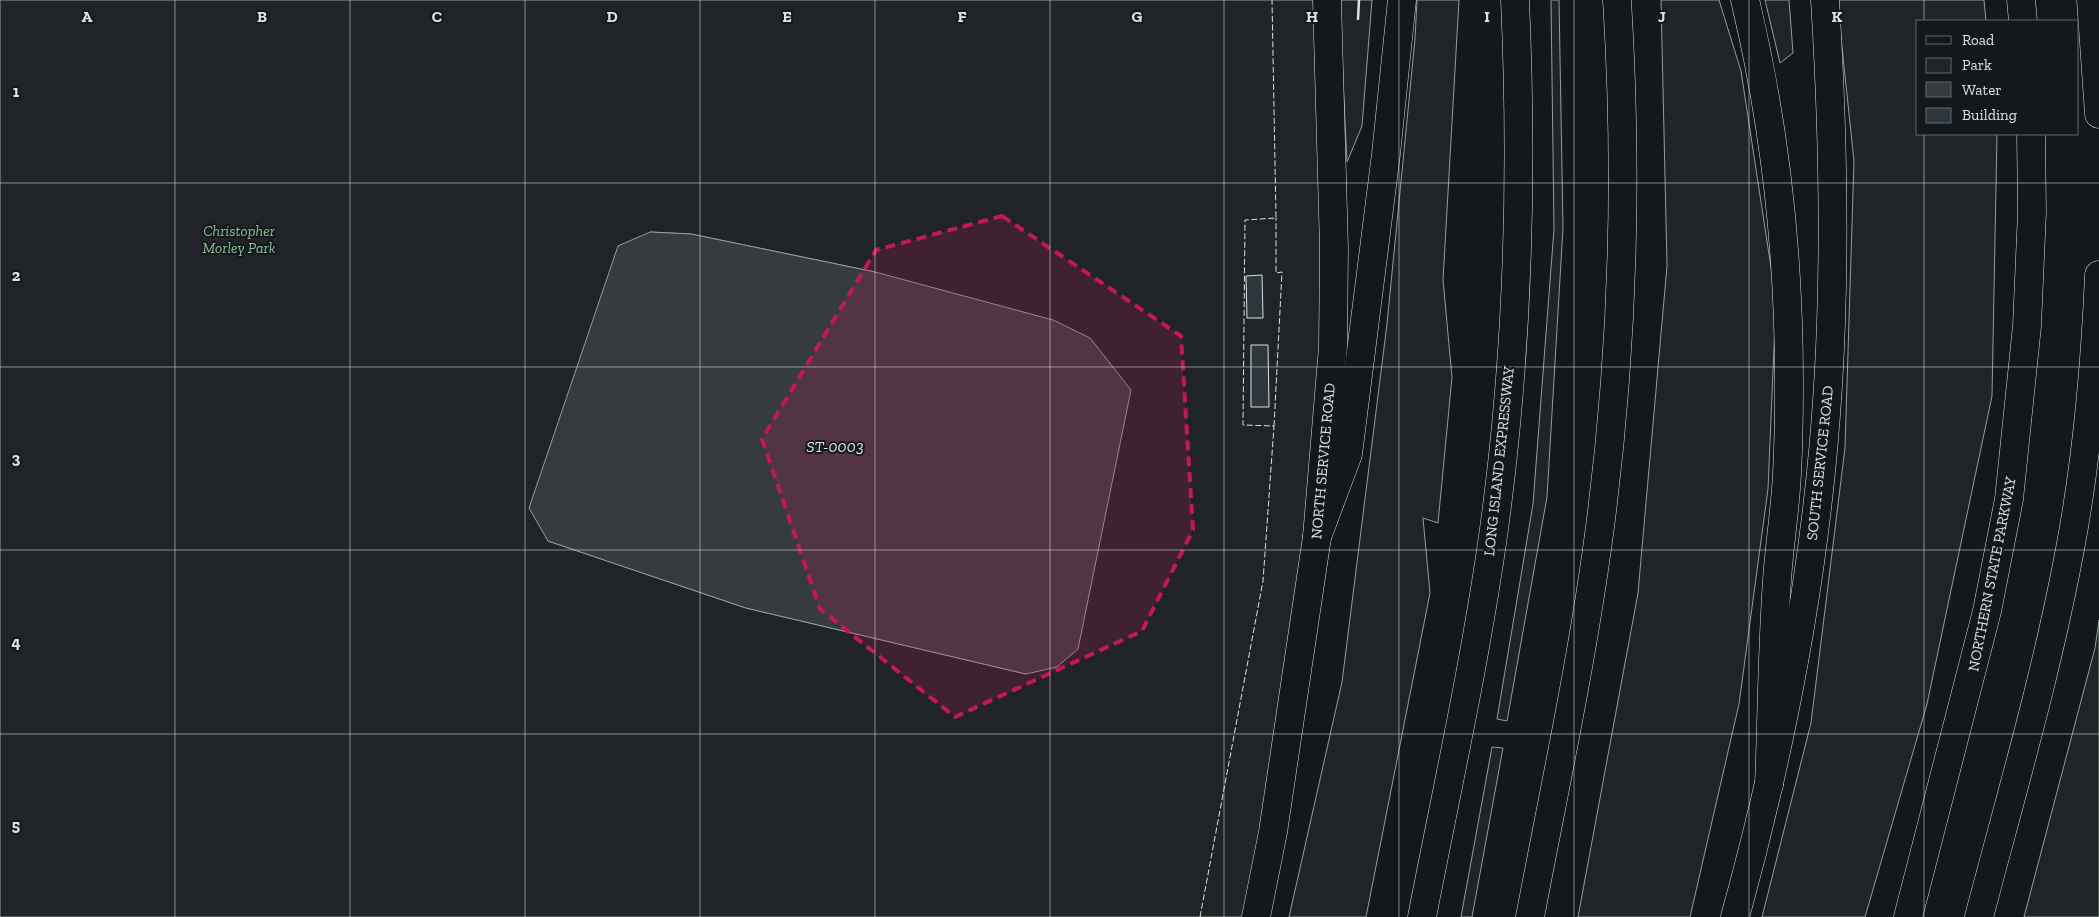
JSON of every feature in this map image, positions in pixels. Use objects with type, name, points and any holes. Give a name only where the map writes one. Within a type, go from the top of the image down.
[{"type":"main road","name":"NORTH SERVICE ROAD","points":[[1256,917],[1273,832],[1318,537],[1333,347],[1334,248],[1327,0]]},
{"type":"main road","points":[[1318,537],[1348,454],[1386,154],[1402,0]]},
{"type":"main road","name":"LONG ISLAND EXPRESSWAY","points":[[1422,917],[1477,634],[1494,528],[1503,442],[1515,302],[1519,187],[1519,71],[1515,0]]},
{"type":"main road","points":[[1530,917],[1584,631],[1601,519],[1613,406],[1620,295],[1624,181],[1617,0]]},
{"type":"main road","points":[[1744,0],[1765,92],[1776,161],[1786,277],[1789,380],[1788,438],[1785,498],[1778,568],[1769,785]]},
{"type":"main road","name":"SOUTH SERVICE ROAD","points":[[1734,917],[1769,785],[1792,674],[1810,561],[1828,388],[1833,192],[1832,111],[1825,0]]},
{"type":"main road","points":[[2021,0],[2023,20]]},
{"type":"main road","points":[[2091,0],[2099,114]]},
{"type":"main road","name":"NORTHERN STATE PARKWAY","points":[[1908,917],[1960,722],[1987,611],[2009,499],[2022,385],[2028,308],[2032,212],[2030,135]]},
{"type":"main road","points":[[1979,917],[2033,715],[2070,549],[2083,465],[2093,378],[2099,275]]},
{"type":"highlighted area","points":[[1002,216],[1181,336],[1193,530],[1142,631],[955,717],[820,609],[762,439],[876,250]]},
{"type":"green space","name":"Christopher Morley Park","points":[[0,0],[1322,0],[1329,351],[1256,917],[0,917]],"holes":[[[650,232],[691,234],[875,272],[1026,674],[746,608],[548,541]]]},
{"type":"green space","points":[[1339,0],[1372,0],[1362,126],[1347,162]]},
{"type":"green space","points":[[1417,0],[1459,0],[1443,280],[1452,377],[1438,523],[1423,518],[1430,593],[1366,917],[1289,917],[1342,682],[1387,324],[1415,39]]},
{"type":"green space","points":[[1551,0],[1559,0],[1563,228],[1547,497],[1507,721],[1497,719],[1533,504],[1554,229]]},
{"type":"green space","points":[[1661,0],[1719,0],[1741,71],[1776,300],[1768,489],[1739,704],[1690,917],[1578,917],[1638,593],[1667,266]]},
{"type":"green space","points":[[1765,0],[1789,0],[1793,53],[1780,63]]},
{"type":"green space","points":[[1837,0],[1984,0],[1986,20],[1916,20],[1916,135],[1997,135],[1992,396],[1927,704],[1865,917],[1762,917],[1811,723],[1845,448],[1854,161]]},
{"type":"green space","points":[[2099,620],[2099,917],[2024,917],[2095,648]]},
{"type":"green space","points":[[1492,747],[1503,748],[1472,917],[1461,917]]},
{"type":"water","name":"ST-0003","points":[[650,232],[691,234],[875,272],[1053,320],[1090,338],[1131,390],[1078,649],[1057,667],[1026,674],[746,608],[548,541],[529,508],[618,246]]},
{"type":"building","points":[[1262,275],[1263,318],[1247,318],[1246,276]]},
{"type":"building","points":[[1251,345],[1268,345],[1269,407],[1251,407]]},
{"type":"fence","points":[[1200,917],[1263,581],[1274,426],[1243,425],[1245,220],[1276,218],[1272,0]]},
{"type":"fence","points":[[1274,426],[1282,272],[1276,273],[1276,218]]},
{"type":"wall","points":[[1358,19],[1359,0]]}]
